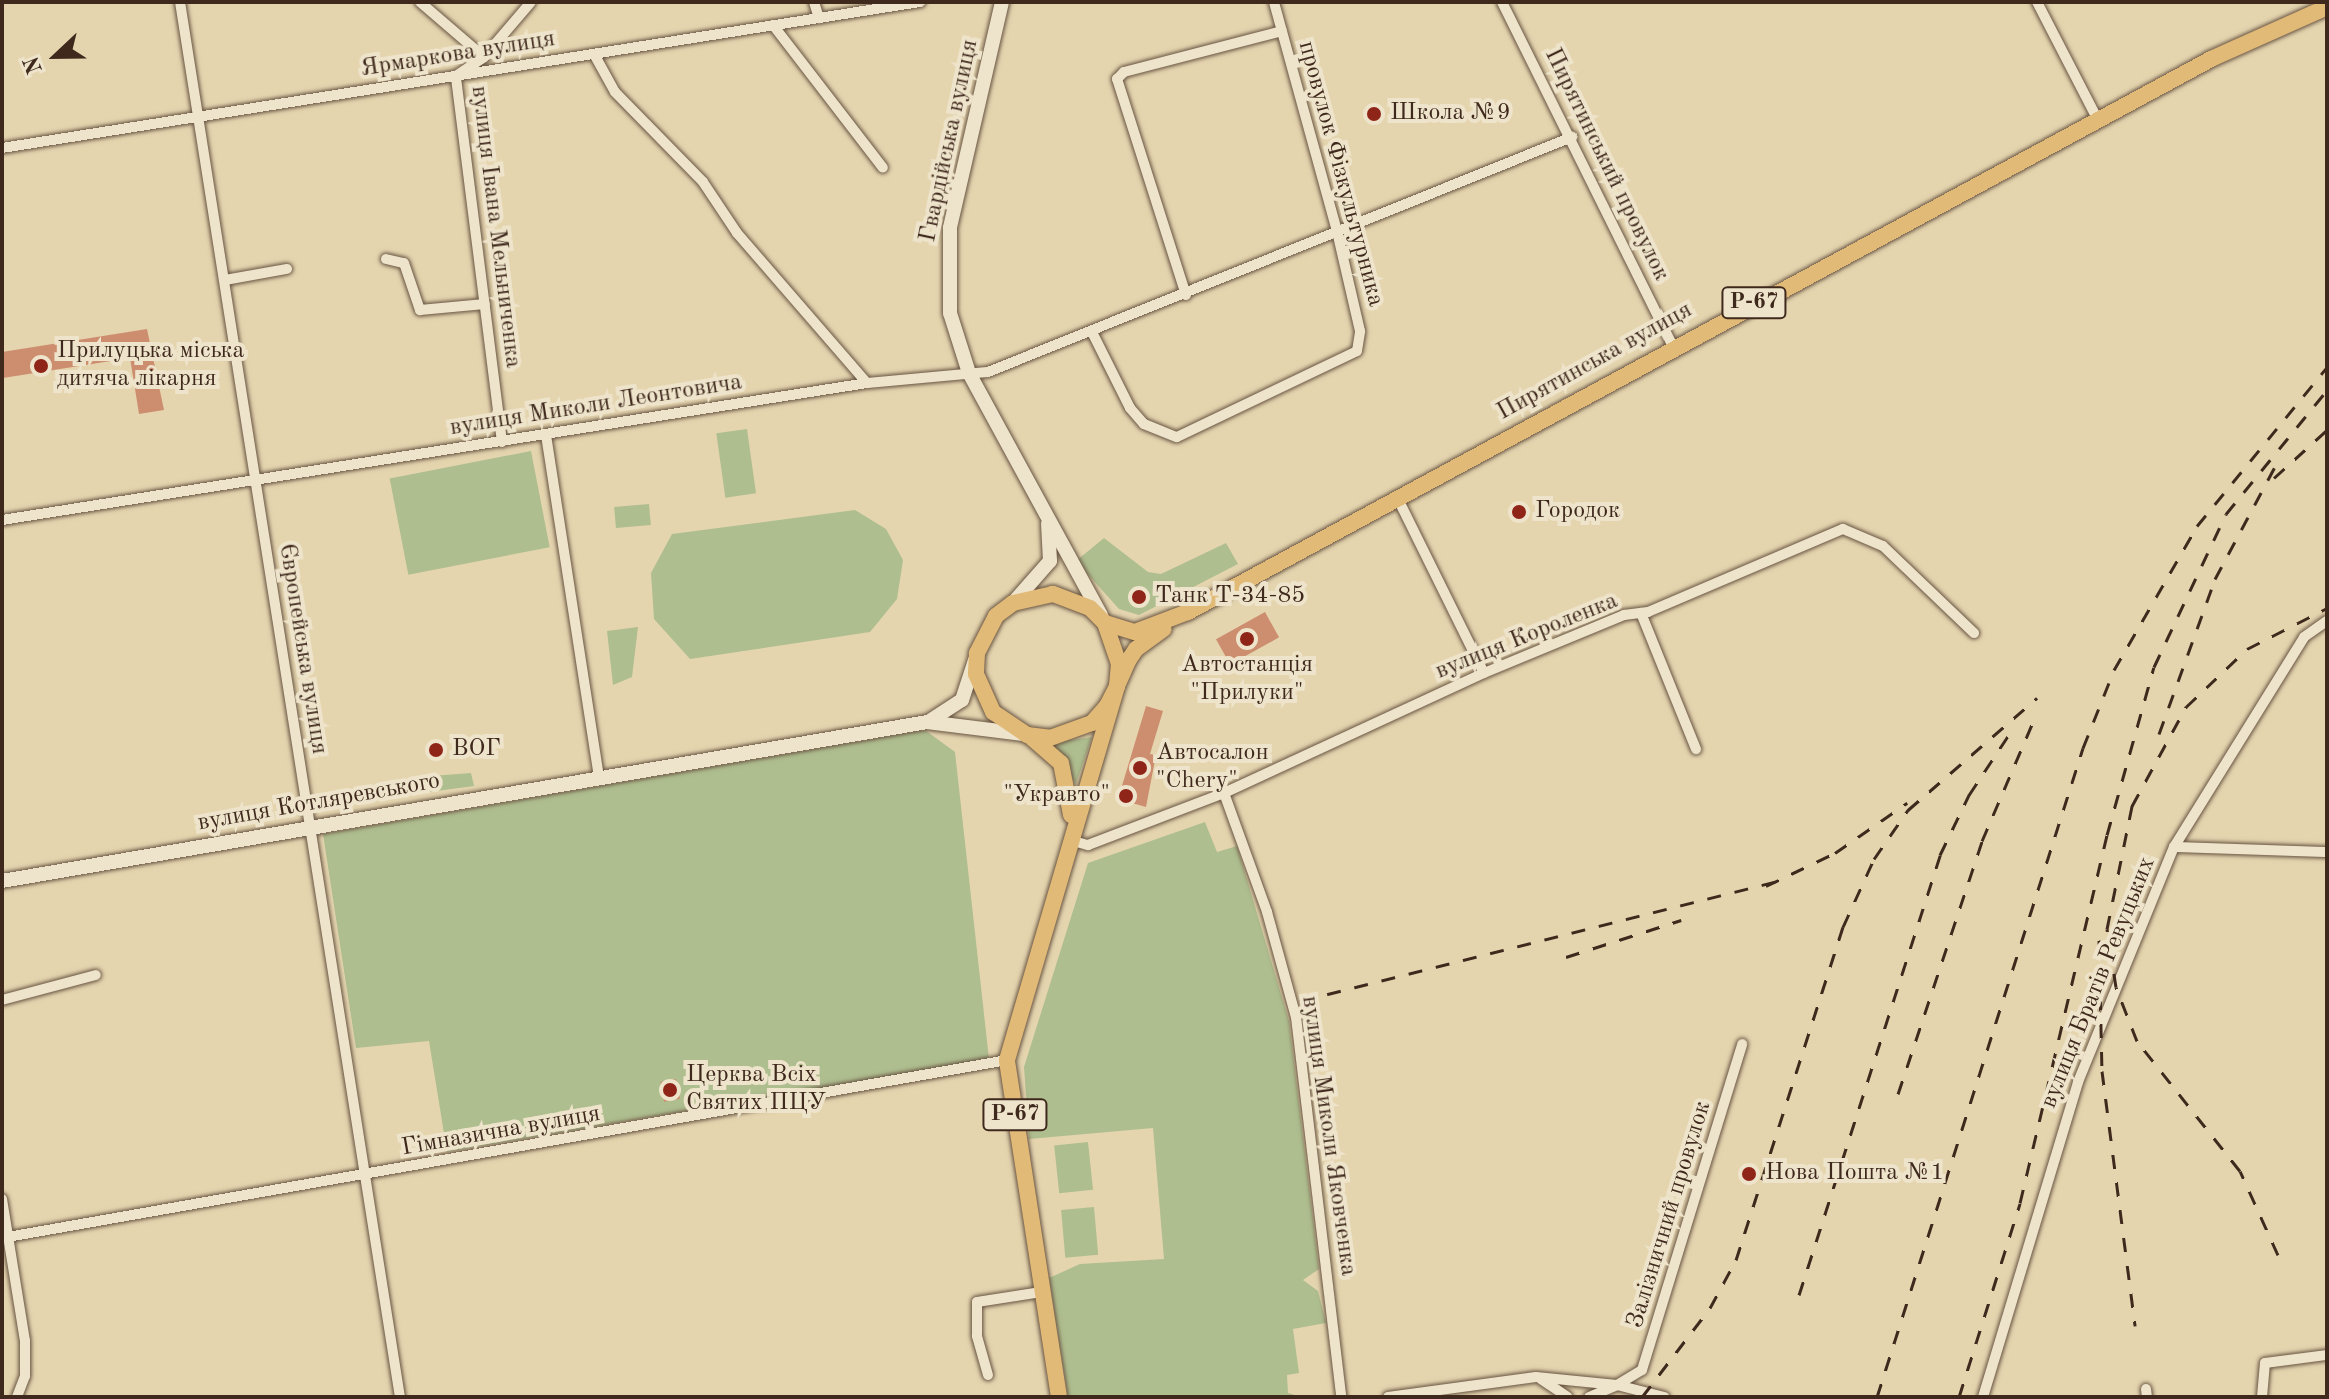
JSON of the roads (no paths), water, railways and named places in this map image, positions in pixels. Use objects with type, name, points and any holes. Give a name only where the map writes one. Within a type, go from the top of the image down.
[{"type":"main road","name":"Гвардійська вулиця","points":[[1002,2],[950,228],[950,313],[969,373],[1045,507],[1105,623]]},
{"type":"main road","name":"Пирятинська вулиця","points":[[1188,612],[1673,346],[2098,120],[2327,7]]},
{"type":"main road","points":[[927,722],[962,700],[977,653],[996,616],[1013,603],[1050,561],[1045,507]]},
{"type":"main road","name":"Р-67","points":[[1013,603],[1053,594],[1082,603],[1105,623],[1115,642],[1117,686],[1007,1060],[1059,1397]]},
{"type":"main road","name":"Р-67","points":[[1105,623],[1135,632],[1188,612]]},
{"type":"main road","name":"Р-67","points":[[1027,735],[1072,734],[1100,715],[1136,649],[1188,612]]},
{"type":"main road","name":"Р-67","points":[[977,653],[976,674],[993,712],[1051,751],[1069,778],[1070,840]]},
{"type":"main road","points":[[927,722],[1027,735]]},
{"type":"main road","name":"вулиця Котляревського","points":[[2,881],[927,722]]},
{"type":"street","name":"Європейська вулиця","points":[[180,2],[201,114],[254,480],[400,1397]]},
{"type":"street","points":[[420,2],[484,57]]},
{"type":"street","name":"вулиця Івана Мельниченка","points":[[502,442],[456,76],[484,57],[531,2]]},
{"type":"street","points":[[814,2],[819,18]]},
{"type":"street","name":"Ярмаркова вулиця","points":[[2,148],[920,2]]},
{"type":"street","name":"провулок Фізкультурника","points":[[1092,332],[1144,424],[1165,435],[1192,432],[1357,351],[1360,331],[1337,231],[1274,2]]},
{"type":"street","name":"Пирятинський провулок","points":[[1502,2],[1572,137],[1673,346]]},
{"type":"street","points":[[2037,2],[2098,120]]},
{"type":"street","points":[[773,25],[883,168]]},
{"type":"street","points":[[1186,295],[1117,79],[1124,72],[1282,31]]},
{"type":"street","points":[[594,54],[615,92],[703,182],[737,233],[867,383]]},
{"type":"street","name":"вулиця Миколи Леонтовича","points":[[2,520],[867,383],[988,372],[1186,295],[1572,137]]},
{"type":"street","points":[[386,259],[404,263],[420,310],[485,304]]},
{"type":"street","points":[[225,280],[287,269]]},
{"type":"street","points":[[546,435],[599,778]]},
{"type":"street","points":[[1397,497],[1484,673]]},
{"type":"street","name":"вулиця Короленка","points":[[1070,840],[1088,845],[1224,793],[1484,673],[1641,613],[1843,529],[1883,546],[1974,633]]},
{"type":"street","points":[[1641,613],[1696,749]]},
{"type":"street","name":"вулиця Братів Ревуцьких","points":[[1983,1397],[2078,1082],[2174,847],[2304,637],[2327,621]]},
{"type":"street","name":"вулиця Миколи Яковченка","points":[[1224,793],[1267,912],[1296,1017],[1341,1397]]},
{"type":"street","points":[[2174,847],[2327,852]]},
{"type":"street","points":[[2,1000],[96,975]]},
{"type":"street","name":"Залізничний провулок","points":[[1589,1397],[1642,1370],[1647,1359],[1742,1044]]},
{"type":"street","name":"Гімназична вулиця","points":[[5,1237],[367,1177],[1007,1060]]},
{"type":"street","points":[[2,1199],[5,1237],[25,1341],[25,1376],[17,1397]]},
{"type":"street","points":[[988,1375],[977,1336],[977,1302],[1041,1292]]},
{"type":"street","points":[[2262,1397],[2265,1363],[2327,1355]]},
{"type":"street","points":[[1536,1377],[1568,1397]]},
{"type":"street","points":[[1388,1397],[1536,1377],[1617,1385],[1664,1397]]},
{"type":"railway","points":[[1877,1397],[2083,748],[2114,670],[2197,526],[2327,367]]},
{"type":"railway","points":[[1959,1397],[2020,1203],[2107,835],[2154,667],[2226,514],[2327,390]]},
{"type":"railway","points":[[2274,478],[2327,430]]},
{"type":"railway","points":[[2159,734],[2215,579],[2277,463]]},
{"type":"railway","points":[[2278,1255],[2240,1171],[2137,1041],[2116,987],[2107,929],[2132,806],[2186,707],[2247,649],[2327,608]]},
{"type":"railway","points":[[1642,1397],[1710,1308],[1736,1260],[1843,927],[1874,859],[1908,810],[2037,698]]},
{"type":"railway","points":[[1898,1094],[1982,841],[2036,715]]},
{"type":"railway","points":[[1799,1295],[1940,855],[1969,795],[2010,733]]},
{"type":"railway","points":[[1766,886],[1835,853],[1907,803]]},
{"type":"railway","points":[[1300,1001],[1775,882]]},
{"type":"railway","points":[[1566,957],[1681,920]]},
{"type":"railway","points":[[2099,940],[2102,1071],[2135,1326]]},
{"type":"place","name":"Школа №9","points":[[1374,114]]},
{"type":"place","name":"Прилуцька міська дитяча лікарня","points":[[41,366]]},
{"type":"place","name":"Городок","points":[[1519,512]]},
{"type":"place","name":"Танк Т-34-85","points":[[1139,597]]},
{"type":"place","name":"Автостанція \"Прилуки\"","points":[[1247,639]]},
{"type":"place","name":"ВОГ","points":[[436,750]]},
{"type":"place","name":"Автосалон \"Chery\"","points":[[1140,768]]},
{"type":"place","name":"\"Укравто\"","points":[[1126,796]]},
{"type":"place","name":"Церква Всіх Святих ПЦУ","points":[[670,1090]]},
{"type":"place","name":"Нова Пошта №1","points":[[1749,1174]]}]
